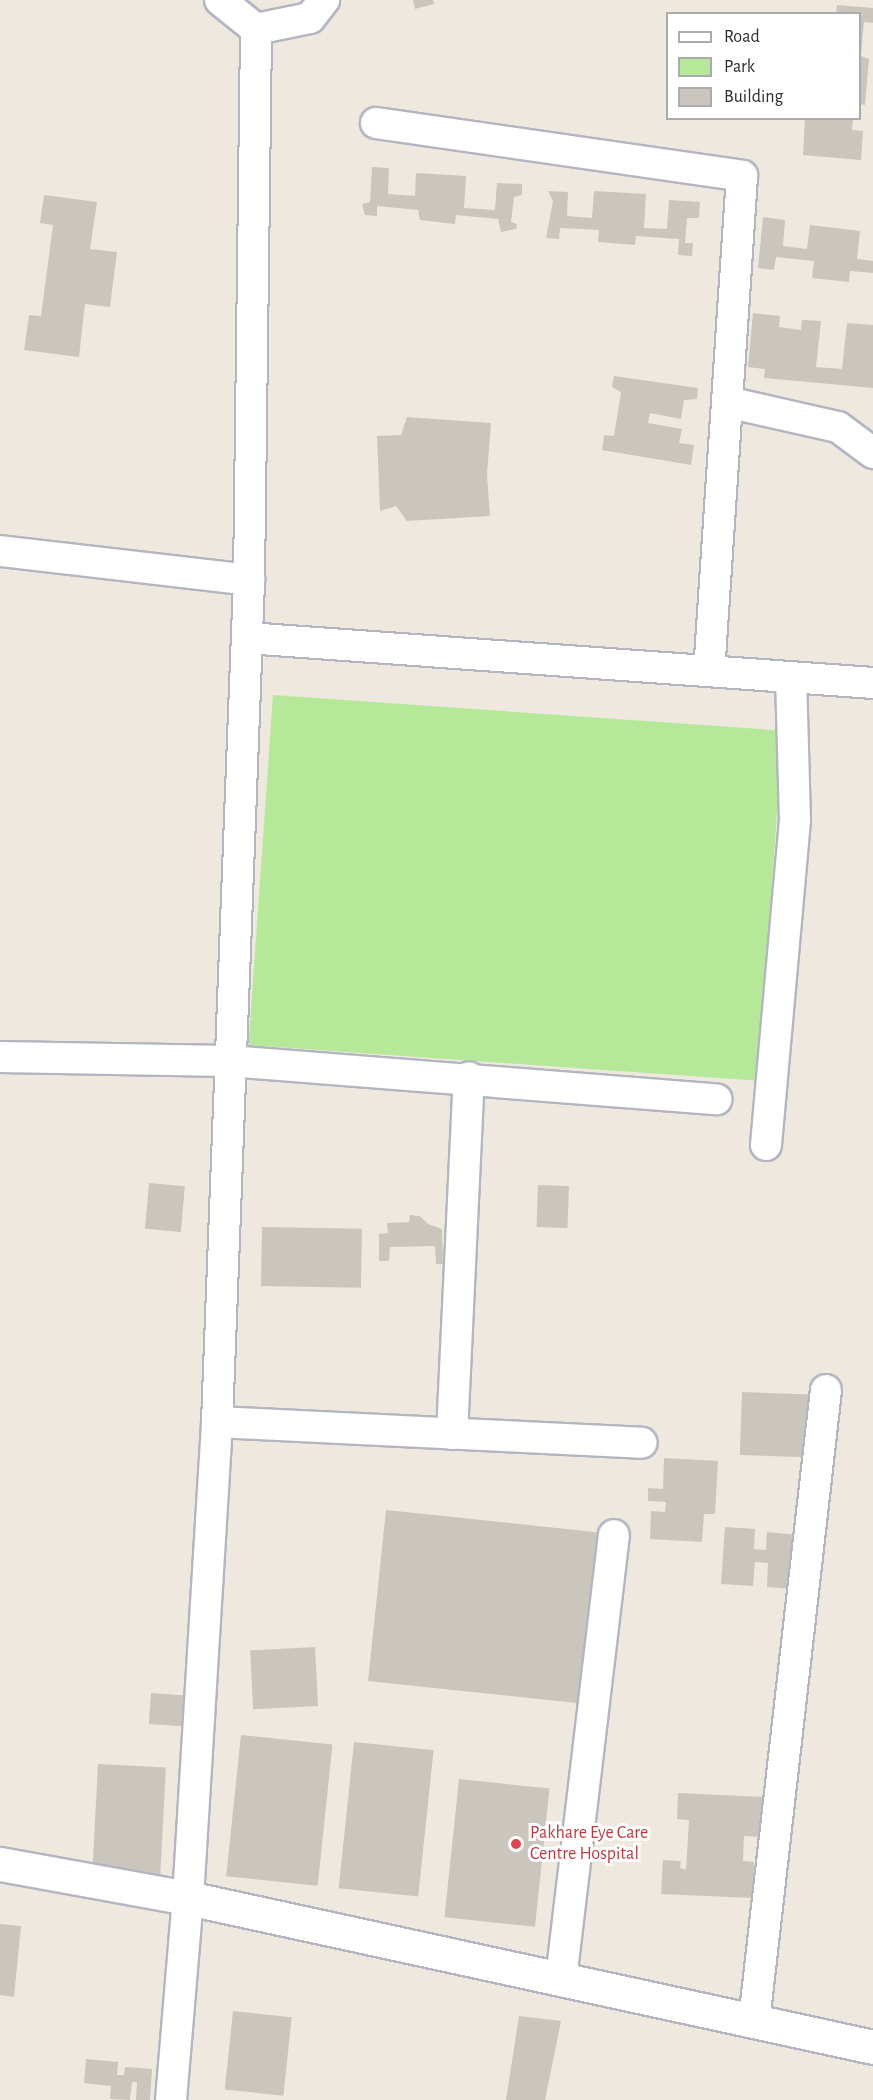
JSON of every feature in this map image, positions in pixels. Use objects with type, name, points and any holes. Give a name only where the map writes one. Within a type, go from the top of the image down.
[{"type":"street","points":[[220,0],[256,29]]},
{"type":"street","points":[[256,29],[310,18],[324,0]]},
{"type":"street","points":[[171,2100],[188,1898],[217,1422],[249,580],[256,29]]},
{"type":"street","points":[[376,123],[742,176],[709,670]]},
{"type":"street","points":[[727,402],[838,428],[873,453]]},
{"type":"street","points":[[0,551],[249,580]]},
{"type":"street","points":[[247,638],[873,683]]},
{"type":"street","points":[[766,1145],[795,820],[791,678]]},
{"type":"street","points":[[0,1057],[229,1061],[468,1077],[717,1099]]},
{"type":"street","points":[[452,1434],[468,1077]]},
{"type":"street","points":[[754,2021],[826,1390]]},
{"type":"street","points":[[217,1422],[641,1443]]},
{"type":"street","points":[[561,1979],[614,1535]]},
{"type":"street","points":[[0,1864],[188,1898],[873,2047]]},
{"type":"green space","points":[[273,695],[783,731],[758,1081],[249,1045]]},
{"type":"building","points":[[413,0],[433,0],[434,4],[415,9]]},
{"type":"building","points":[[837,5],[873,8],[873,23],[864,22],[861,56],[861,12],[836,12]]},
{"type":"building","points":[[861,56],[869,59],[865,105],[861,104]]},
{"type":"building","points":[[805,120],[853,120],[852,130],[863,131],[861,160],[803,155]]},
{"type":"building","points":[[372,167],[389,168],[388,194],[415,196],[416,173],[466,176],[464,208],[495,210],[497,183],[522,184],[522,195],[514,197],[511,222],[517,224],[516,229],[501,232],[498,219],[456,215],[455,224],[420,220],[418,210],[377,206],[377,216],[365,215],[362,204],[370,202]]},
{"type":"building","points":[[548,191],[568,192],[567,216],[592,218],[594,191],[646,194],[644,228],[667,229],[669,200],[700,202],[699,218],[687,218],[685,243],[693,243],[692,256],[678,255],[679,239],[636,236],[635,245],[598,242],[599,230],[560,228],[559,239],[546,238],[553,201]]},
{"type":"building","points":[[44,195],[97,202],[90,249],[117,252],[110,307],[85,304],[79,357],[24,350],[29,315],[41,316],[53,225],[40,223]]},
{"type":"building","points":[[763,217],[785,220],[783,246],[807,249],[810,225],[860,231],[857,259],[873,261],[873,273],[850,271],[849,282],[812,278],[814,261],[776,257],[774,270],[758,268]]},
{"type":"building","points":[[753,313],[780,316],[779,327],[801,330],[802,320],[821,321],[816,367],[842,369],[847,323],[873,325],[873,388],[764,378],[765,369],[748,367]]},
{"type":"building","points":[[614,376],[698,388],[697,399],[684,400],[681,419],[650,413],[648,423],[682,429],[679,443],[694,445],[691,465],[602,450],[604,435],[614,436],[621,392],[612,387]]},
{"type":"building","points":[[407,417],[491,423],[487,474],[490,516],[407,521],[396,506],[380,511],[377,436],[401,435]]},
{"type":"building","points":[[149,1183],[185,1186],[181,1232],[145,1229]]},
{"type":"building","points":[[538,1185],[569,1186],[568,1228],[537,1227]]},
{"type":"building","points":[[410,1215],[420,1216],[428,1224],[442,1229],[443,1264],[436,1264],[435,1246],[390,1247],[389,1261],[379,1261],[379,1234],[388,1233],[387,1223],[409,1222]]},
{"type":"building","points":[[262,1227],[362,1229],[361,1288],[261,1286]]},
{"type":"building","points":[[742,1392],[812,1394],[810,1457],[740,1455]]},
{"type":"building","points":[[664,1458],[718,1461],[715,1514],[704,1514],[702,1542],[650,1539],[651,1511],[665,1512],[666,1502],[648,1501],[648,1488],[663,1489]]},
{"type":"building","points":[[386,1510],[597,1532],[579,1703],[368,1681]]},
{"type":"building","points":[[725,1527],[755,1529],[754,1549],[766,1550],[767,1532],[797,1535],[793,1589],[767,1587],[768,1563],[755,1562],[753,1586],[721,1584]]},
{"type":"building","points":[[315,1647],[318,1706],[253,1709],[250,1650]]},
{"type":"building","points":[[151,1693],[193,1696],[191,1727],[149,1724]]},
{"type":"building","points":[[241,1735],[332,1745],[318,1886],[226,1876]]},
{"type":"building","points":[[354,1742],[434,1750],[418,1897],[339,1888]]},
{"type":"building","points":[[98,1764],[166,1768],[160,1875],[92,1872]]},
{"type":"building","points":[[459,1779],[550,1789],[535,1927],[444,1917]]},
{"type":"building","points":[[678,1793],[765,1797],[763,1837],[744,1836],[743,1861],[754,1862],[753,1898],[661,1894],[663,1860],[681,1861],[680,1868],[686,1870],[689,1820],[677,1819]]},
{"type":"building","points":[[0,1924],[21,1926],[14,1997],[0,1995]]},
{"type":"building","points":[[233,2011],[292,2017],[283,2096],[225,2090]]},
{"type":"building","points":[[519,2016],[561,2021],[545,2100],[506,2100]]},
{"type":"building","points":[[86,2059],[118,2062],[117,2075],[124,2075],[125,2067],[152,2069],[150,2100],[136,2100],[137,2082],[132,2082],[130,2100],[110,2099],[111,2086],[84,2083]]},
{"type":"place","name":"Pakhare Eye Care Centre Hospital","points":[[516,1844]]}]
